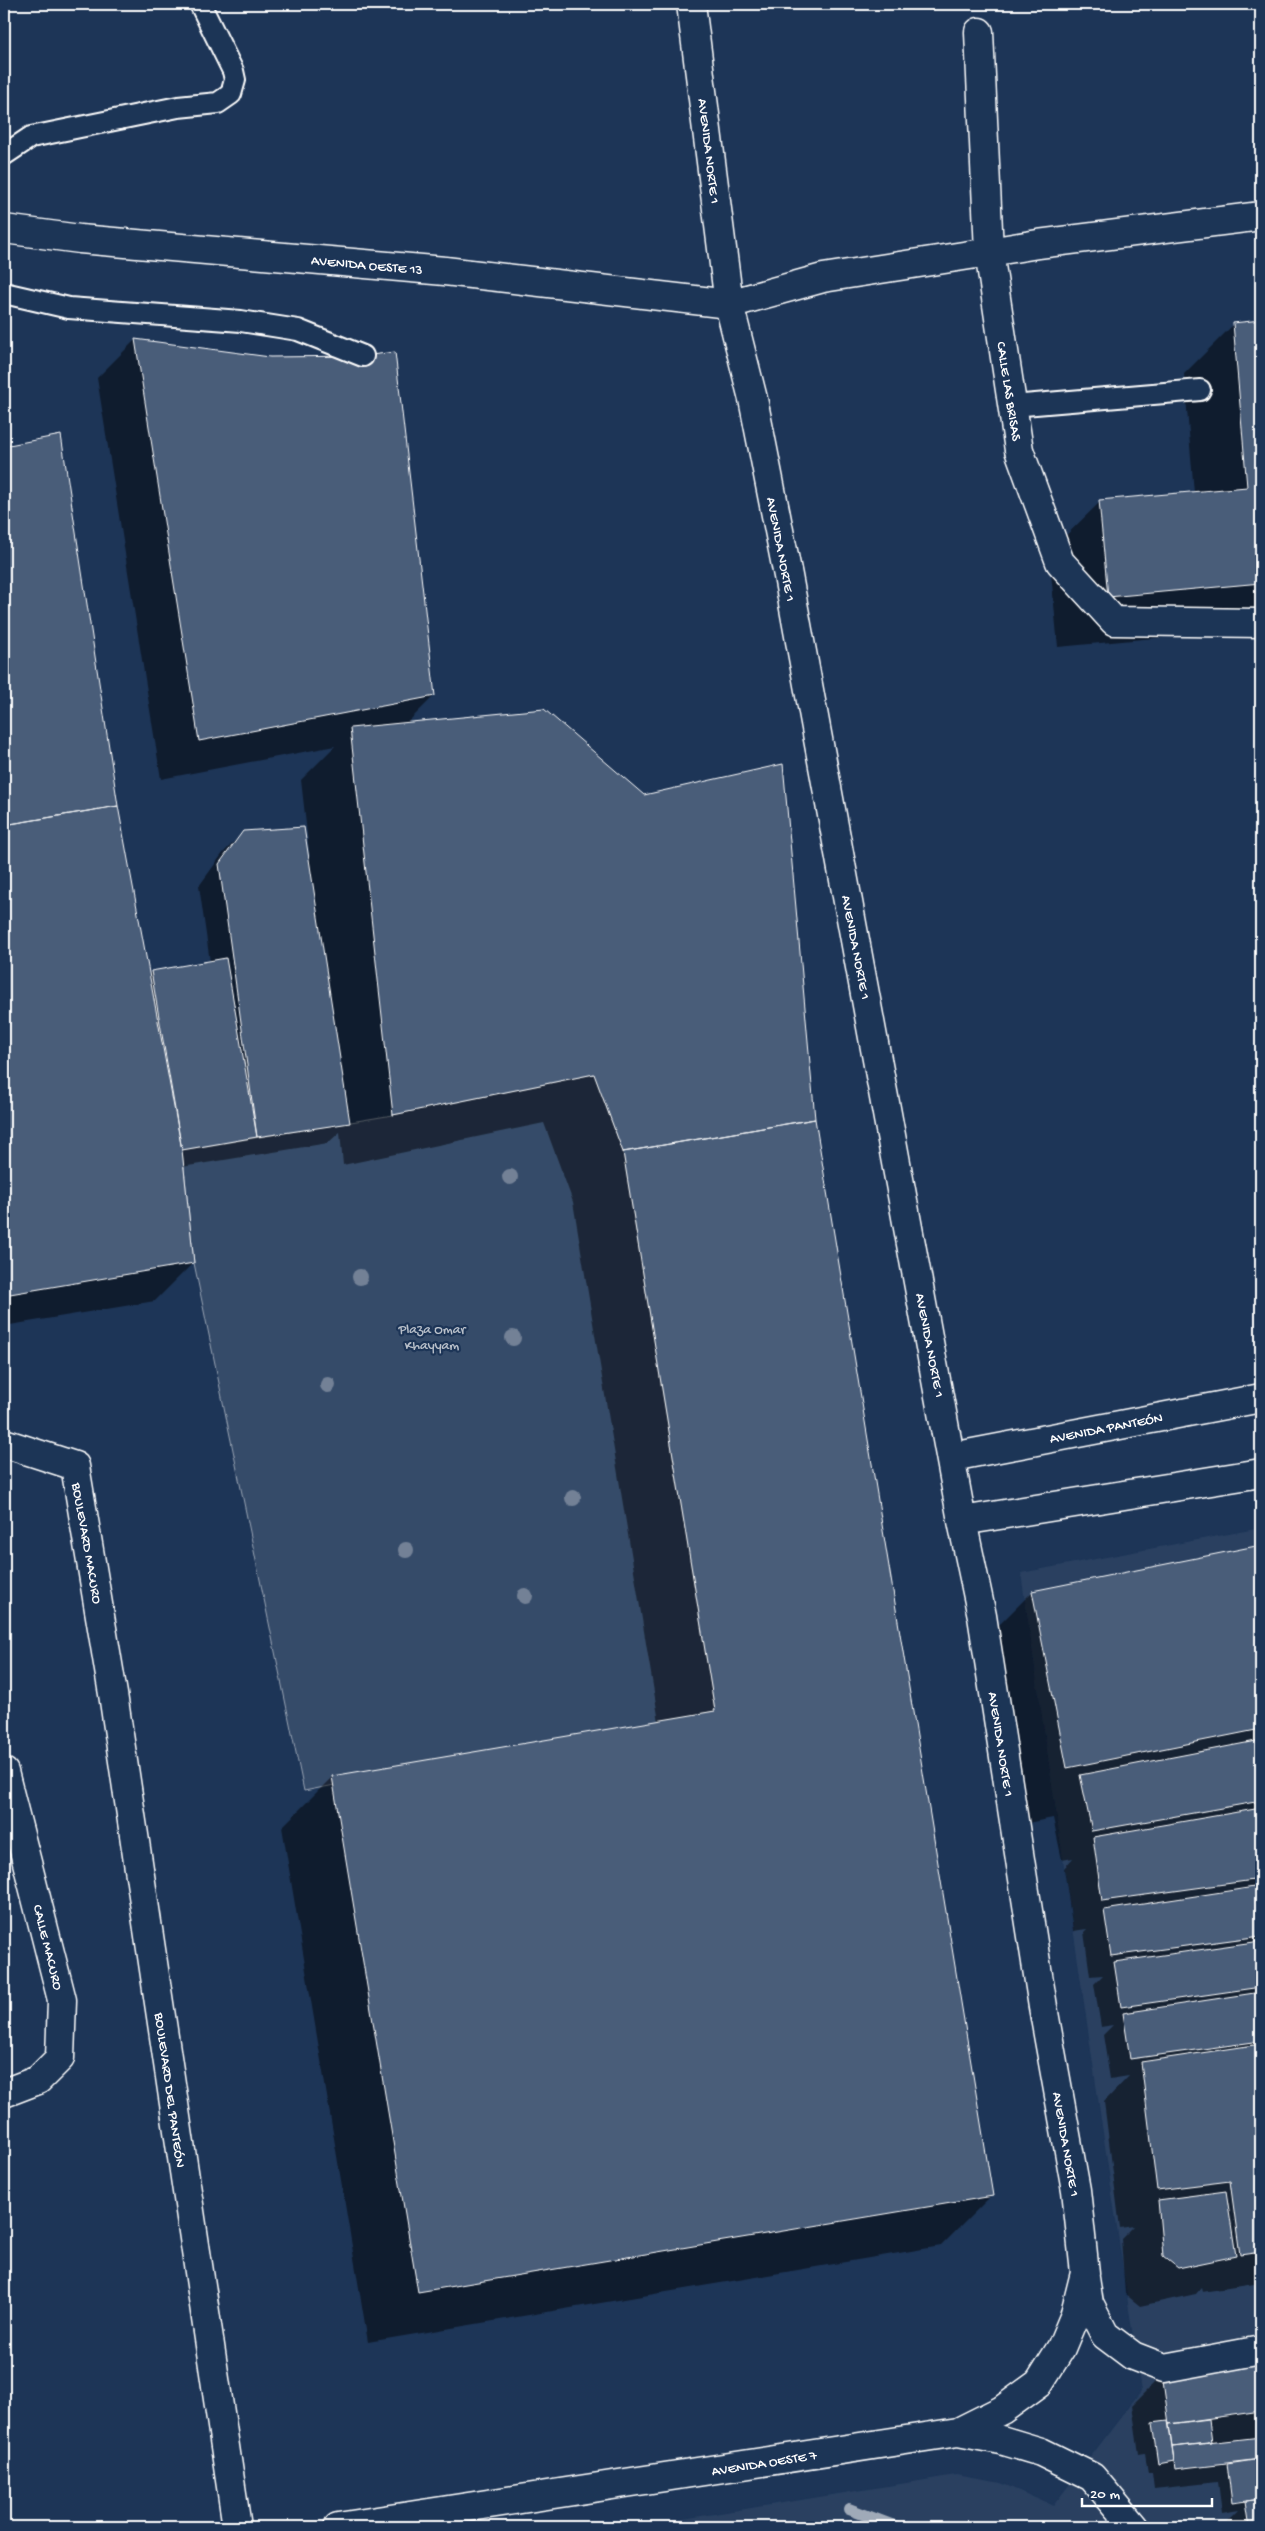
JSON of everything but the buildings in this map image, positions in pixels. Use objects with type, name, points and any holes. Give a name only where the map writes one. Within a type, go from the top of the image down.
[{"type":"street","name":"AVENIDA NORTE 1","points":[[691,4],[729,304],[753,399],[788,576],[952,1457],[962,1521],[982,1616],[1043,2007],[1076,2190],[1085,2273],[1074,2317],[1061,2348],[1039,2383],[1002,2410],[958,2432]]},
{"type":"street","name":"CALLE LAS BRISAS","points":[[979,32],[989,252],[1012,406],[1019,450],[1060,562],[1114,621],[1261,623]]},
{"type":"street","points":[[729,304],[823,278],[1038,244],[1261,216]]},
{"type":"street","name":"AVENIDA OESTE 13","points":[[4,229],[80,240],[445,271],[729,304]]},
{"type":"street","name":"AVENIDA PANTEÓN","points":[[952,1457],[1261,1398]]},
{"type":"street","name":"BOULEVARD MACURO","points":[[4,1442],[75,1466],[114,1694]]},
{"type":"street","points":[[962,1521],[1261,1473]]},
{"type":"street","name":"BOULEVARD DEL PANTEÓN","points":[[114,1694],[229,2486],[237,2527]]},
{"type":"street","name":"CALLE MACURO","points":[[4,1772],[62,2000],[60,2058],[38,2080],[4,2093]]},
{"type":"street","points":[[1085,2273],[1090,2304],[1105,2335],[1133,2356],[1164,2368],[1261,2350]]},
{"type":"street","points":[[958,2432],[1001,2440],[1041,2452],[1092,2477],[1134,2527]]},
{"type":"street","name":"AVENIDA OESTE 7","points":[[338,2527],[958,2432]]},
{"type":"lane","points":[[4,155],[31,136],[178,107],[218,103],[231,94],[235,80],[233,71],[200,4]]},
{"type":"lane","points":[[4,293],[69,308],[241,321],[298,330],[363,356]]},
{"type":"lane","points":[[1012,406],[1200,390]]},
{"type":"shaded area","points":[[1261,1528],[1261,2527],[633,2527],[956,2475],[1001,2483],[1053,2506],[1141,2391],[1021,1573]]},
{"type":"green space","name":"Plaza Omar Khayyam","points":[[594,1074],[623,1152],[715,1711],[304,1791],[194,1263],[182,1150],[393,1115]]},
{"type":"waterway","points":[[849,2509],[897,2527]]}]
